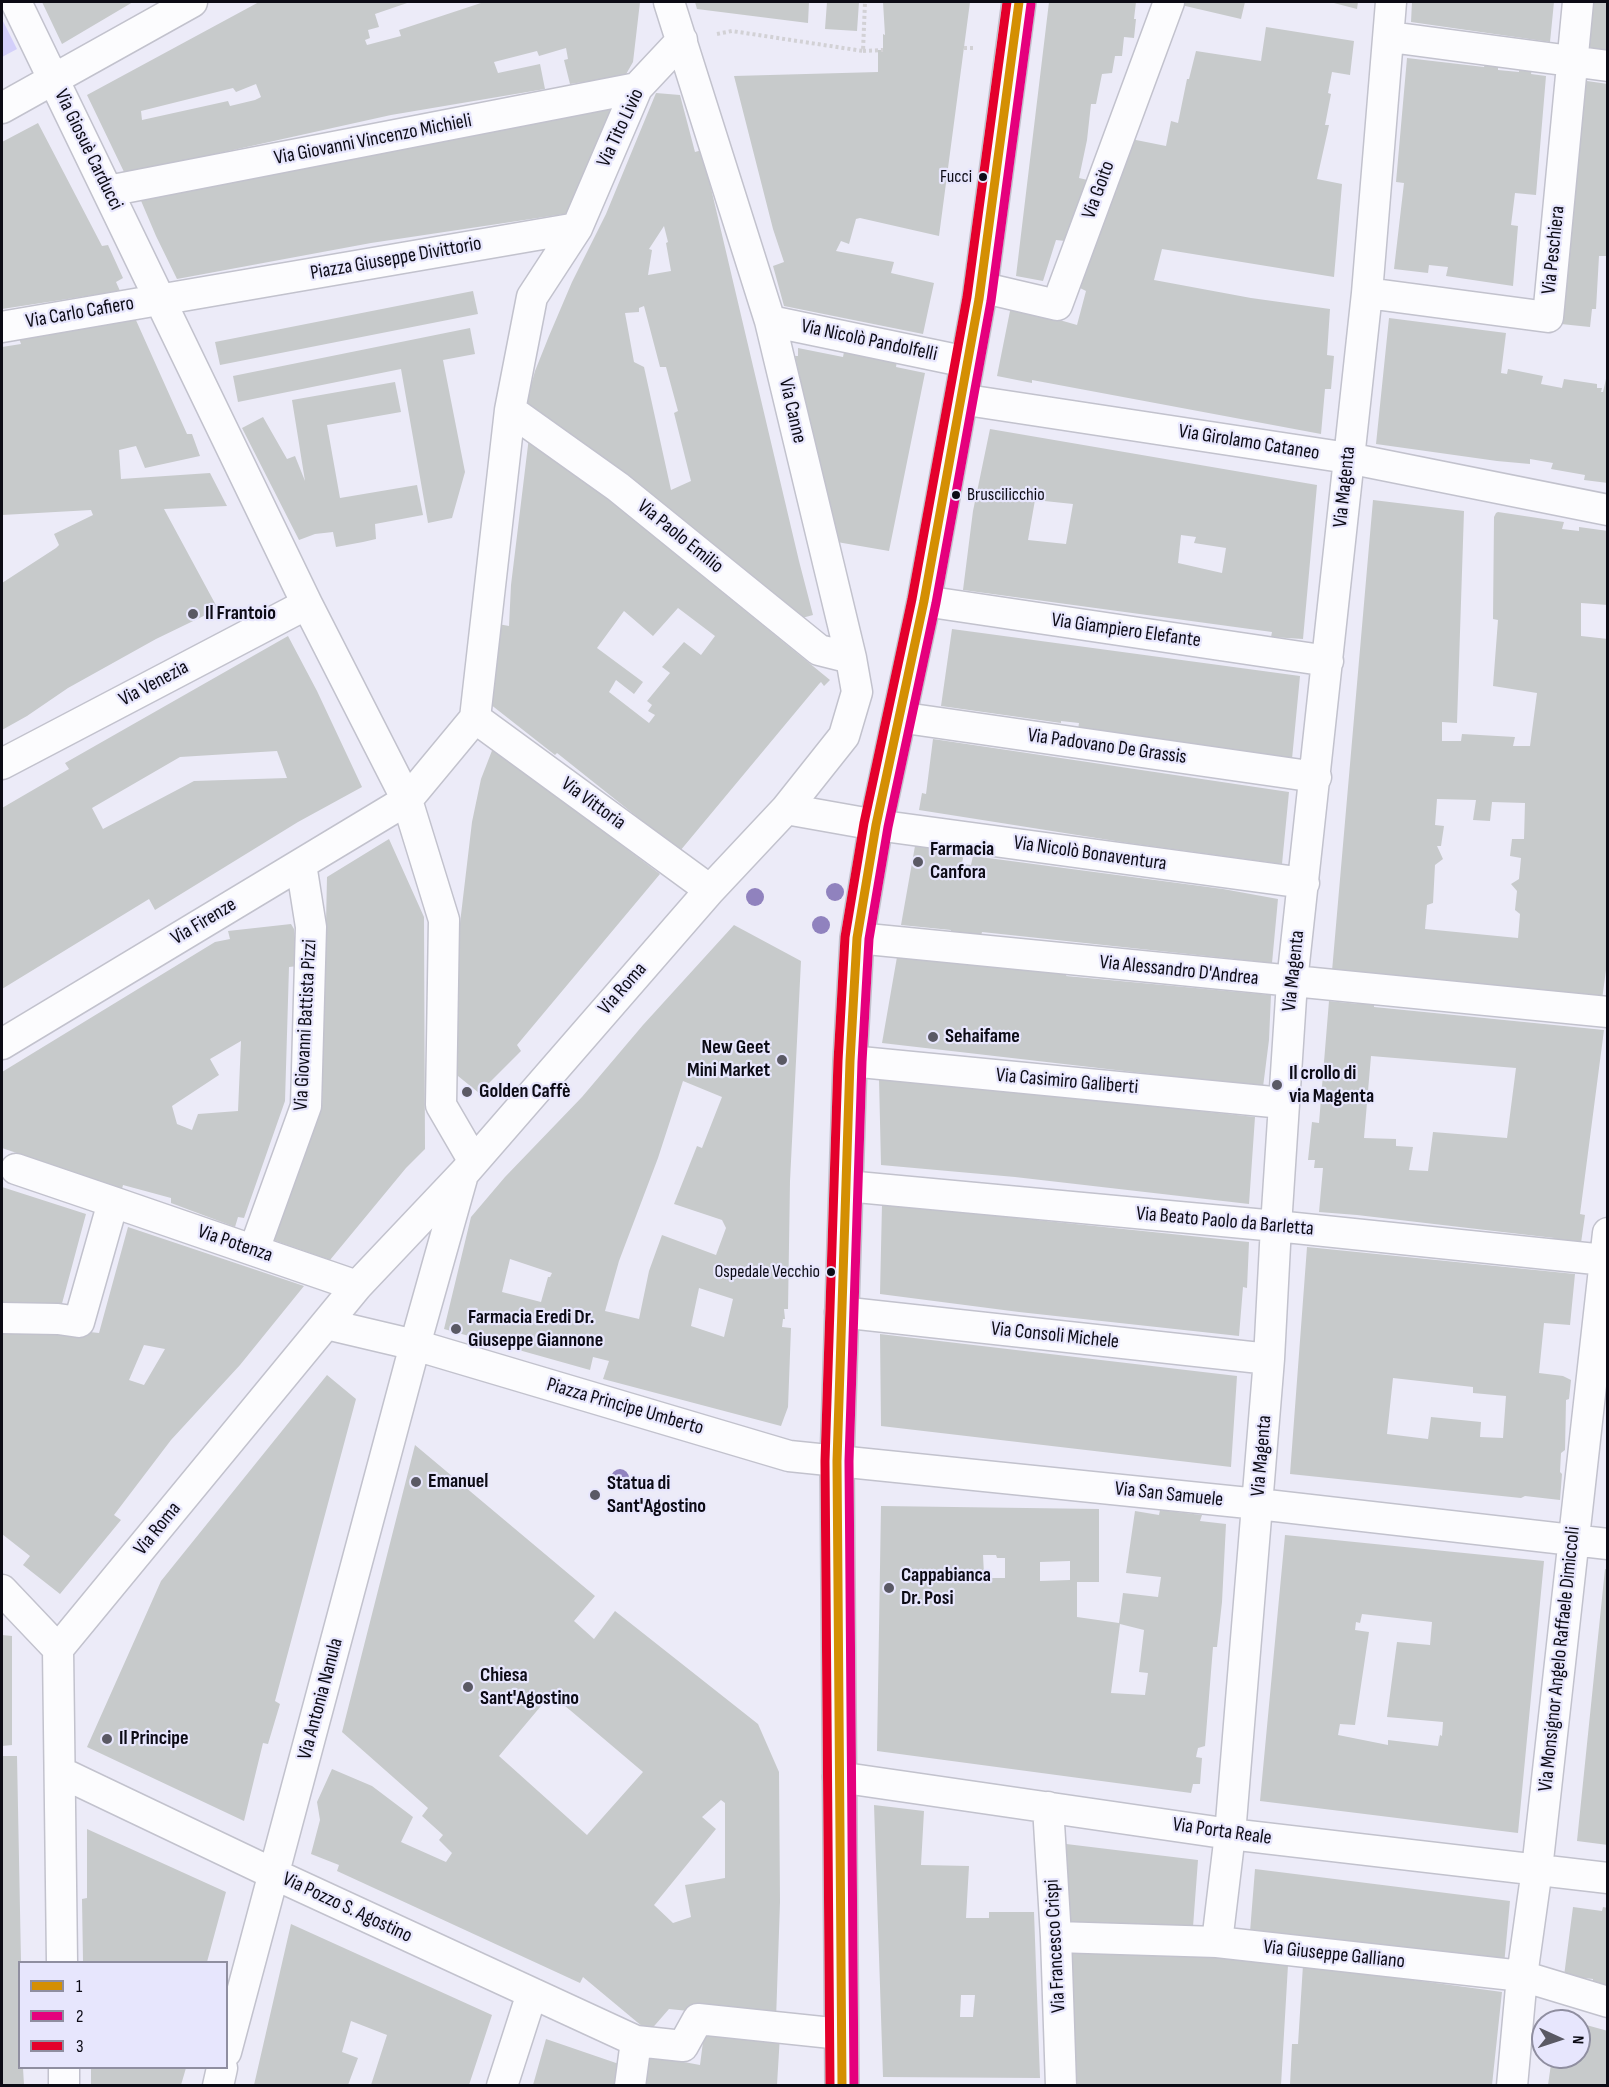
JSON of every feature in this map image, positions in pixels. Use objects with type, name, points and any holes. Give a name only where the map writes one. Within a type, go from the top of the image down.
[{"type":"street","name":"Via Giosuè Carducci","points":[[16,2],[159,300]]},
{"type":"street","points":[[2,108],[189,2]]},
{"type":"street","name":"Via Canne","points":[[669,2],[770,321],[851,658],[857,692],[844,736],[786,809]]},
{"type":"street","points":[[842,2085],[837,1461],[840,1312],[857,938],[876,825],[924,601],[980,287],[1019,2]]},
{"type":"street","name":"Via Goito","points":[[980,287],[1057,305],[1169,2]]},
{"type":"street","name":"Via Magenta","points":[[1217,1942],[1230,1834],[1258,1504],[1292,982],[1367,292],[1390,37],[1391,2]]},
{"type":"street","name":"Via Peschiera","points":[[1367,292],[1548,317],[1578,2]]},
{"type":"street","points":[[1390,37],[1608,66]]},
{"type":"street","name":"Via Tito Livio","points":[[577,228],[637,88],[682,40]]},
{"type":"street","name":"Via Giovanni Vincenzo Michieli","points":[[108,191],[637,88]]},
{"type":"street","points":[[407,800],[475,718],[510,410],[532,297],[577,228]]},
{"type":"street","name":"Piazza Giuseppe Divittorio","points":[[159,300],[577,228]]},
{"type":"street","points":[[159,300],[407,800],[444,920],[441,1105],[468,1166]]},
{"type":"street","name":"Via Carlo Cafiero","points":[[2,327],[159,300]]},
{"type":"street","name":"Via Nicolò Pandolfelli","points":[[770,321],[967,362]]},
{"type":"street","name":"Via Girolamo Cataneo","points":[[960,399],[1348,458],[1608,510]]},
{"type":"street","name":"Via Paolo Emilio","points":[[510,410],[618,488],[819,650],[851,658]]},
{"type":"street","name":"Via Giampiero Elefante","points":[[924,601],[1328,661]]},
{"type":"street","name":"Via Venezia","points":[[2,764],[308,604]]},
{"type":"street","name":"Via Padovano De Grassis","points":[[898,717],[1316,777]]},
{"type":"street","name":"Via Vittoria","points":[[475,718],[710,890]]},
{"type":"street","name":"Via Firenze","points":[[2,1044],[407,800]]},
{"type":"street","name":"Via Nicolò Bonaventura","points":[[786,809],[876,825],[1304,883]]},
{"type":"street","name":"Via Roma","points":[[58,1649],[357,1286],[468,1166],[710,890],[786,809]]},
{"type":"street","name":"Via Giovanni Battista Pizzi","points":[[254,1250],[306,1106],[311,927],[301,864]]},
{"type":"street","name":"Via Alessandro D'Andrea","points":[[857,938],[1608,1012]]},
{"type":"street","name":"Via Casimiro Galiberti","points":[[850,1061],[1283,1103]]},
{"type":"street","name":"Via Roma","points":[[415,1345],[468,1166]]},
{"type":"street","name":"Via Potenza","points":[[16,1169],[357,1286]]},
{"type":"street","name":"Via Beato Paolo da Barletta","points":[[846,1186],[1276,1226],[1606,1247]]},
{"type":"street","points":[[2,1318],[58,1319],[79,1322],[113,1202]]},
{"type":"street","name":"Via Monsignor Angelo Raffaele Dimiccoli","points":[[1512,2085],[1522,1976],[1537,1869],[1606,1247]]},
{"type":"street","name":"Via Consoli Michele","points":[[840,1312],[1269,1359]]},
{"type":"street","name":"Piazza Principe Umberto","points":[[326,1324],[415,1345],[789,1456],[837,1461]]},
{"type":"street","name":"Via Antonia Nanula","points":[[228,2045],[415,1345]]},
{"type":"street","name":"Via San Samuele","points":[[837,1461],[1258,1504],[1608,1544]]},
{"type":"street","points":[[2,1590],[58,1649],[62,1961]]},
{"type":"street","name":"Via Pozzo S. Agostino","points":[[60,1772],[274,1874],[636,2041],[683,2046],[698,2019],[841,2034]]},
{"type":"street","name":"Via Porta Reale","points":[[838,1777],[1230,1834],[1608,1878]]},
{"type":"street","name":"Via Francesco Crispi","points":[[1048,1807],[1056,1937],[1061,2085]]},
{"type":"street","name":"Via Giuseppe Galliano","points":[[1056,1937],[1217,1942],[1522,1976],[1608,2002]]},
{"type":"street","points":[[502,2085],[532,1993]]},
{"type":"street","points":[[630,2085],[636,2041]]},
{"type":"street","points":[[64,2069],[64,2085]]},
{"type":"street","points":[[218,2085],[222,2069]]},
{"type":"path","points":[[863,51],[865,2]]},
{"type":"path","points":[[682,40],[732,31],[863,51],[883,50]]},
{"type":"shaded area","points":[[2,19],[17,49],[2,57]]},
{"type":"building","points":[[42,2],[133,2],[62,44]]},
{"type":"building","points":[[259,2],[410,2],[375,14],[379,27],[368,30],[370,38],[365,40],[367,45],[401,36],[399,30],[484,2],[640,2],[633,62],[625,76],[570,84],[564,60],[568,59],[566,48],[539,56],[537,51],[494,62],[498,73],[540,64],[545,89],[391,115],[125,174],[87,95]],"holes":[[[256,84],[261,97],[230,106],[228,101],[142,120],[141,111],[233,88],[236,92]]]},
{"type":"building","points":[[695,2],[809,2],[808,23],[697,9]]},
{"type":"building","points":[[827,2],[859,2],[857,31],[825,29]]},
{"type":"building","points":[[883,2],[970,2],[939,236],[860,218],[856,219],[849,244],[841,241],[836,251],[894,262],[891,273],[934,283],[923,334],[784,306],[773,266],[784,262],[773,229],[734,76],[878,72],[878,50],[883,50],[883,34],[885,35]]},
{"type":"building","points":[[1049,2],[1136,2],[1134,19],[1136,19],[1134,38],[1124,37],[1122,56],[1115,56],[1112,73],[1102,74],[1096,104],[1091,104],[1087,140],[1079,178],[1092,181],[1073,232],[1068,232],[1065,241],[1056,240],[1043,281],[1016,276]]},
{"type":"building","points":[[1182,2],[1245,2],[1241,19],[1181,5]]},
{"type":"building","points":[[1330,2],[1358,2],[1357,9]]},
{"type":"building","points":[[1412,2],[1554,2],[1550,42],[1411,22]]},
{"type":"building","points":[[1588,2],[1608,2],[1608,50],[1584,47]]},
{"type":"building","points":[[1266,27],[1354,41],[1350,75],[1332,72],[1328,93],[1331,94],[1325,125],[1329,125],[1317,179],[1342,184],[1334,277],[1162,249],[1154,280],[1251,298],[1330,309],[1327,355],[1334,356],[1331,389],[1325,389],[1321,434],[1032,380],[1032,383],[997,376],[1011,306],[1077,325],[1086,291],[1080,288],[1096,240],[1108,190],[1116,192],[1131,139],[1166,146],[1171,121],[1178,123],[1187,79],[1189,79],[1196,51],[1261,61]]},
{"type":"building","points":[[1407,58],[1484,67],[1485,64],[1498,66],[1498,70],[1519,72],[1519,67],[1532,69],[1531,74],[1546,76],[1536,195],[1515,193],[1511,225],[1518,226],[1513,286],[1446,276],[1448,267],[1429,265],[1428,273],[1394,269],[1404,183],[1396,182]]},
{"type":"building","points":[[1580,80],[1608,84],[1608,256],[1599,256],[1596,309],[1592,309],[1590,327],[1561,324]]},
{"type":"building","points":[[656,93],[680,95],[695,152],[702,150],[813,615],[802,618],[525,407],[535,371],[549,336],[572,282],[606,214]],"holes":[[[664,226],[671,271],[648,275],[652,250],[649,249]],[[644,306],[660,367],[666,367],[678,411],[674,413],[691,481],[671,490],[644,367],[634,362],[625,313],[639,312],[639,308]]]},
{"type":"building","points":[[613,106],[571,213],[371,243],[177,279],[139,196]]},
{"type":"building","points":[[38,123],[102,246],[108,245],[123,278],[116,282],[120,291],[2,309],[2,142]]},
{"type":"building","points":[[473,291],[478,314],[220,365],[215,342]]},
{"type":"building","points":[[135,318],[187,434],[192,434],[200,456],[145,468],[136,446],[119,450],[121,479],[210,473],[227,506],[164,509],[218,609],[156,639],[68,688],[2,730],[2,583],[56,548],[59,545],[54,534],[93,515],[91,510],[2,515],[2,347],[21,344],[19,338]]},
{"type":"building","points":[[1389,318],[1506,333],[1501,373],[1507,374],[1508,369],[1543,376],[1541,384],[1562,388],[1564,379],[1597,384],[1597,388],[1602,388],[1601,392],[1603,392],[1608,370],[1608,483],[1584,480],[1585,475],[1551,469],[1553,463],[1530,459],[1530,464],[1497,461],[1376,444]]},
{"type":"building","points":[[470,328],[475,354],[443,360],[465,472],[452,518],[428,523],[401,369],[238,402],[233,376]]},
{"type":"building","points":[[798,348],[843,357],[844,352],[897,361],[896,367],[925,373],[889,551],[837,542],[795,356],[798,356]]},
{"type":"building","points":[[395,382],[401,412],[327,425],[340,498],[417,485],[423,515],[375,524],[376,539],[363,542],[336,547],[333,532],[315,534],[299,540],[242,428],[263,417],[287,459],[295,456],[305,481],[292,400]]},
{"type":"building","points":[[990,429],[1317,485],[1303,639],[1271,637],[1272,632],[963,590],[973,511]],"holes":[[[1035,500],[1073,504],[1066,544],[1028,540]],[[1181,535],[1196,537],[1194,543],[1226,548],[1222,573],[1178,563]]]},
{"type":"building","points":[[529,437],[616,492],[612,502],[830,680],[824,686],[821,682],[819,684],[680,851],[557,753],[555,755],[490,704],[498,624],[509,626],[511,585]],"holes":[[[678,608],[715,636],[701,655],[684,642],[662,667],[670,673],[647,701],[652,705],[648,711],[655,715],[649,723],[609,692],[616,680],[634,694],[643,682],[597,648],[624,611],[653,636]]]},
{"type":"building","points":[[1373,500],[1464,511],[1457,723],[1442,722],[1442,741],[1461,741],[1462,734],[1515,737],[1513,746],[1530,746],[1537,693],[1493,686],[1498,620],[1493,619],[1494,517],[1496,513],[1564,522],[1562,529],[1579,531],[1579,527],[1608,531],[1608,605],[1581,603],[1581,636],[1608,639],[1608,955],[1602,1000],[1332,971]],"holes":[[[1437,799],[1476,800],[1473,820],[1490,821],[1492,802],[1525,803],[1524,839],[1512,839],[1510,856],[1521,858],[1519,879],[1511,884],[1517,891],[1515,910],[1520,914],[1518,938],[1425,929],[1427,905],[1433,903],[1435,865],[1443,859],[1437,846],[1441,846],[1444,826],[1435,825]]]},
{"type":"building","points":[[952,629],[1300,676],[1292,759],[1078,730],[1079,723],[1061,721],[1061,723],[941,706]]},
{"type":"building","points":[[288,636],[317,691],[362,787],[298,822],[155,910],[149,899],[2,989],[2,808],[69,769],[65,763]],"holes":[[[277,751],[287,778],[194,781],[103,829],[92,808],[180,757]]]},
{"type":"building","points":[[933,739],[1289,792],[1282,864],[1128,843],[919,810],[922,793],[926,794]]},
{"type":"building","points":[[493,748],[660,874],[517,1045],[521,1051],[479,1093],[458,1076],[454,1029],[458,940],[472,822],[481,779]]},
{"type":"building","points":[[389,839],[424,917],[425,1149],[406,1168],[330,1260],[273,1240],[322,1106],[327,877]]},
{"type":"building","points":[[915,846],[964,852],[962,864],[971,865],[973,856],[1223,889],[1278,899],[1272,963],[982,932],[981,936],[951,934],[951,930],[901,925]]},
{"type":"building","points":[[291,924],[294,929],[298,966],[289,967],[285,1101],[244,1218],[238,1217],[235,1227],[171,1203],[171,1198],[123,1185],[122,1189],[2,1148],[2,1072],[215,942],[230,939],[228,931]],"holes":[[[241,1041],[238,1111],[198,1114],[192,1130],[177,1124],[172,1106],[219,1075],[210,1059]]]},
{"type":"building","points":[[734,925],[801,961],[790,1181],[788,1309],[784,1309],[785,1319],[783,1319],[782,1327],[791,1328],[788,1407],[781,1426],[603,1379],[609,1361],[593,1357],[590,1370],[444,1329],[471,1217],[505,1177],[582,1097],[643,1025]],"holes":[[[683,1081],[722,1097],[702,1148],[697,1146],[674,1204],[722,1220],[726,1228],[716,1255],[662,1235],[649,1271],[639,1319],[605,1311],[619,1261],[658,1158]],[[510,1259],[552,1273],[548,1277],[541,1302],[502,1292]],[[699,1288],[733,1299],[724,1337],[691,1326]]]},
{"type":"building","points":[[897,957],[1068,972],[1066,976],[1271,995],[1269,1040],[1263,1087],[882,1043]]},
{"type":"building","points":[[1329,1001],[1359,1004],[1360,1001],[1374,1003],[1374,1007],[1604,1030],[1580,1214],[1585,1215],[1581,1243],[1554,1242],[1554,1238],[1319,1212],[1323,1168],[1314,1168],[1315,1160],[1308,1160],[1312,1122],[1319,1123]],"holes":[[[1371,1056],[1516,1068],[1507,1138],[1433,1132],[1428,1171],[1409,1170],[1413,1147],[1396,1146],[1396,1139],[1364,1138]]]},
{"type":"building","points":[[879,1079],[977,1087],[1255,1117],[1249,1204],[1015,1177],[881,1165]]},
{"type":"building","points":[[2,1187],[86,1214],[60,1311],[2,1302]]},
{"type":"building","points":[[882,1204],[1249,1242],[1247,1288],[1243,1287],[1239,1336],[880,1294]]},
{"type":"building","points":[[128,1227],[304,1286],[240,1365],[171,1440],[114,1515],[121,1520],[60,1594],[23,1565],[30,1556],[2,1534],[2,1324],[99,1333]],"holes":[[[144,1345],[165,1349],[144,1385],[129,1380]]]},
{"type":"building","points":[[1307,1247],[1575,1274],[1570,1325],[1544,1323],[1539,1373],[1563,1376],[1571,1380],[1569,1399],[1566,1400],[1565,1450],[1561,1453],[1560,1500],[1290,1474]],"holes":[[[1393,1378],[1473,1387],[1473,1393],[1506,1396],[1503,1438],[1480,1437],[1481,1422],[1431,1417],[1428,1439],[1387,1434]]]},
{"type":"building","points":[[880,1334],[1237,1376],[1231,1467],[881,1426]]},
{"type":"building","points":[[327,1375],[356,1399],[275,1701],[280,1704],[268,1744],[263,1743],[244,1821],[87,1747],[161,1581]]},
{"type":"building","points":[[415,1445],[595,1596],[574,1621],[594,1639],[615,1611],[758,1724],[779,1772],[780,1902],[776,2020],[669,2009],[649,2032],[583,1977],[580,1983],[337,1871],[339,1865],[311,1854],[320,1820],[317,1802],[332,1769],[372,1786],[413,1817],[401,1842],[446,1862],[452,1853],[439,1840],[443,1835],[422,1816],[428,1808],[342,1732]],"holes":[[[551,1694],[643,1772],[587,1835],[499,1756]],[[721,1800],[725,1803],[725,1878],[685,1885],[691,1917],[673,1923],[654,1905],[716,1829],[702,1817]]]},
{"type":"building","points":[[881,1506],[1099,1509],[1099,1582],[1077,1582],[1077,1617],[1119,1623],[1123,1593],[1158,1597],[1161,1577],[1126,1573],[1135,1511],[1159,1515],[1160,1510],[1202,1515],[1200,1521],[1226,1524],[1222,1602],[1217,1647],[1213,1647],[1205,1746],[1198,1748],[1196,1757],[1202,1758],[1200,1784],[1193,1784],[1191,1793],[877,1751]],"holes":[[[983,1555],[1005,1558],[1005,1578],[990,1578],[990,1573],[984,1574]],[[1070,1561],[1070,1580],[1040,1581],[1040,1562]],[[1120,1624],[1144,1630],[1139,1672],[1148,1673],[1145,1695],[1111,1693]]]},
{"type":"building","points":[[1285,1535],[1544,1561],[1518,1833],[1260,1801]],"holes":[[[1362,1614],[1432,1622],[1430,1645],[1397,1642],[1387,1717],[1443,1722],[1442,1736],[1440,1735],[1438,1746],[1388,1740],[1388,1745],[1338,1735],[1340,1724],[1355,1725],[1369,1632],[1355,1630],[1356,1622],[1360,1623]]]},
{"type":"building","points":[[1605,1569],[1608,1570],[1608,1845],[1577,1841]]},
{"type":"building","points":[[2,1635],[12,1636],[12,1745],[2,1746]]},
{"type":"building","points":[[2,1756],[17,1756],[21,1961],[18,1961],[18,2069],[23,2069],[24,2085],[2,2085]]},
{"type":"building","points":[[874,1805],[924,1811],[921,1865],[969,1866],[966,1918],[989,1918],[989,1912],[1034,1912],[1040,2078],[883,2077]],"holes":[[[961,1995],[975,1995],[973,2017],[960,2017]]]},
{"type":"building","points":[[87,1829],[226,1892],[207,1961],[83,1961],[82,1899],[87,1898]]},
{"type":"building","points":[[1058,1843],[1198,1860],[1193,1927],[1065,1922]]},
{"type":"building","points":[[1255,1869],[1510,1901],[1504,1965],[1250,1932]]},
{"type":"building","points":[[1573,1907],[1602,1911],[1603,1907],[1608,1908],[1608,1986],[1593,1984],[1593,1979],[1564,1976]]},
{"type":"building","points":[[291,1924],[492,2015],[469,2085],[371,2085],[387,2035],[351,2021],[342,2052],[358,2058],[348,2085],[254,2085]]},
{"type":"building","points":[[1072,1951],[1236,1957],[1288,1965],[1281,2085],[1074,2085]]},
{"type":"building","points":[[1303,1965],[1502,1992],[1492,2085],[1290,2085],[1292,2044],[1298,2044]]},
{"type":"building","points":[[705,2026],[780,2035],[777,2085],[637,2085],[641,2054],[700,2065]]},
{"type":"building","points":[[1591,2026],[1608,2031],[1608,2085],[1548,2085],[1550,2069],[1591,2069]]},
{"type":"building","points":[[546,2039],[619,2064],[618,2085],[533,2085]]},
{"type":"building","points":[[91,2069],[186,2069],[181,2085],[91,2085]]},
{"type":"transit line","name":"3","points":[[830,2086],[825,1461],[838,1061],[845,937],[864,823],[912,599],[967,297],[1007,2]]},
{"type":"transit line","name":"1","points":[[842,2086],[837,1461],[850,1061],[857,938],[876,825],[924,601],[979,299],[1019,2]]},
{"type":"transit line","name":"2","points":[[854,2086],[849,1461],[862,1062],[869,939],[888,827],[936,603],[991,301],[1031,4]]},
{"type":"place","name":"Fucci","points":[[983,177]]},
{"type":"place","name":"Bruscilicchio","points":[[956,495]]},
{"type":"place","name":"Il Frantoio","points":[[193,614]]},
{"type":"place","name":"Farmacia Canfora","points":[[918,862]]},
{"type":"place","name":"Sehaifame","points":[[933,1037]]},
{"type":"place","name":"New Geet Mini Market","points":[[782,1060]]},
{"type":"place","name":"Il crollo di via Magenta","points":[[1277,1085]]},
{"type":"place","name":"Golden Caffè","points":[[467,1092]]},
{"type":"place","name":"Ospedale Vecchio","points":[[831,1272]]},
{"type":"place","name":"Farmacia Eredi Dr. Giuseppe Giannone","points":[[456,1329]]},
{"type":"place","name":"Emanuel","points":[[416,1482]]},
{"type":"place","name":"Statua di Sant'Agostino","points":[[595,1495]]},
{"type":"place","name":"Cappabianca Dr. Posi","points":[[889,1588]]},
{"type":"place","name":"Chiesa Sant'Agostino","points":[[468,1687]]},
{"type":"place","name":"Il Principe","points":[[107,1739]]}]
